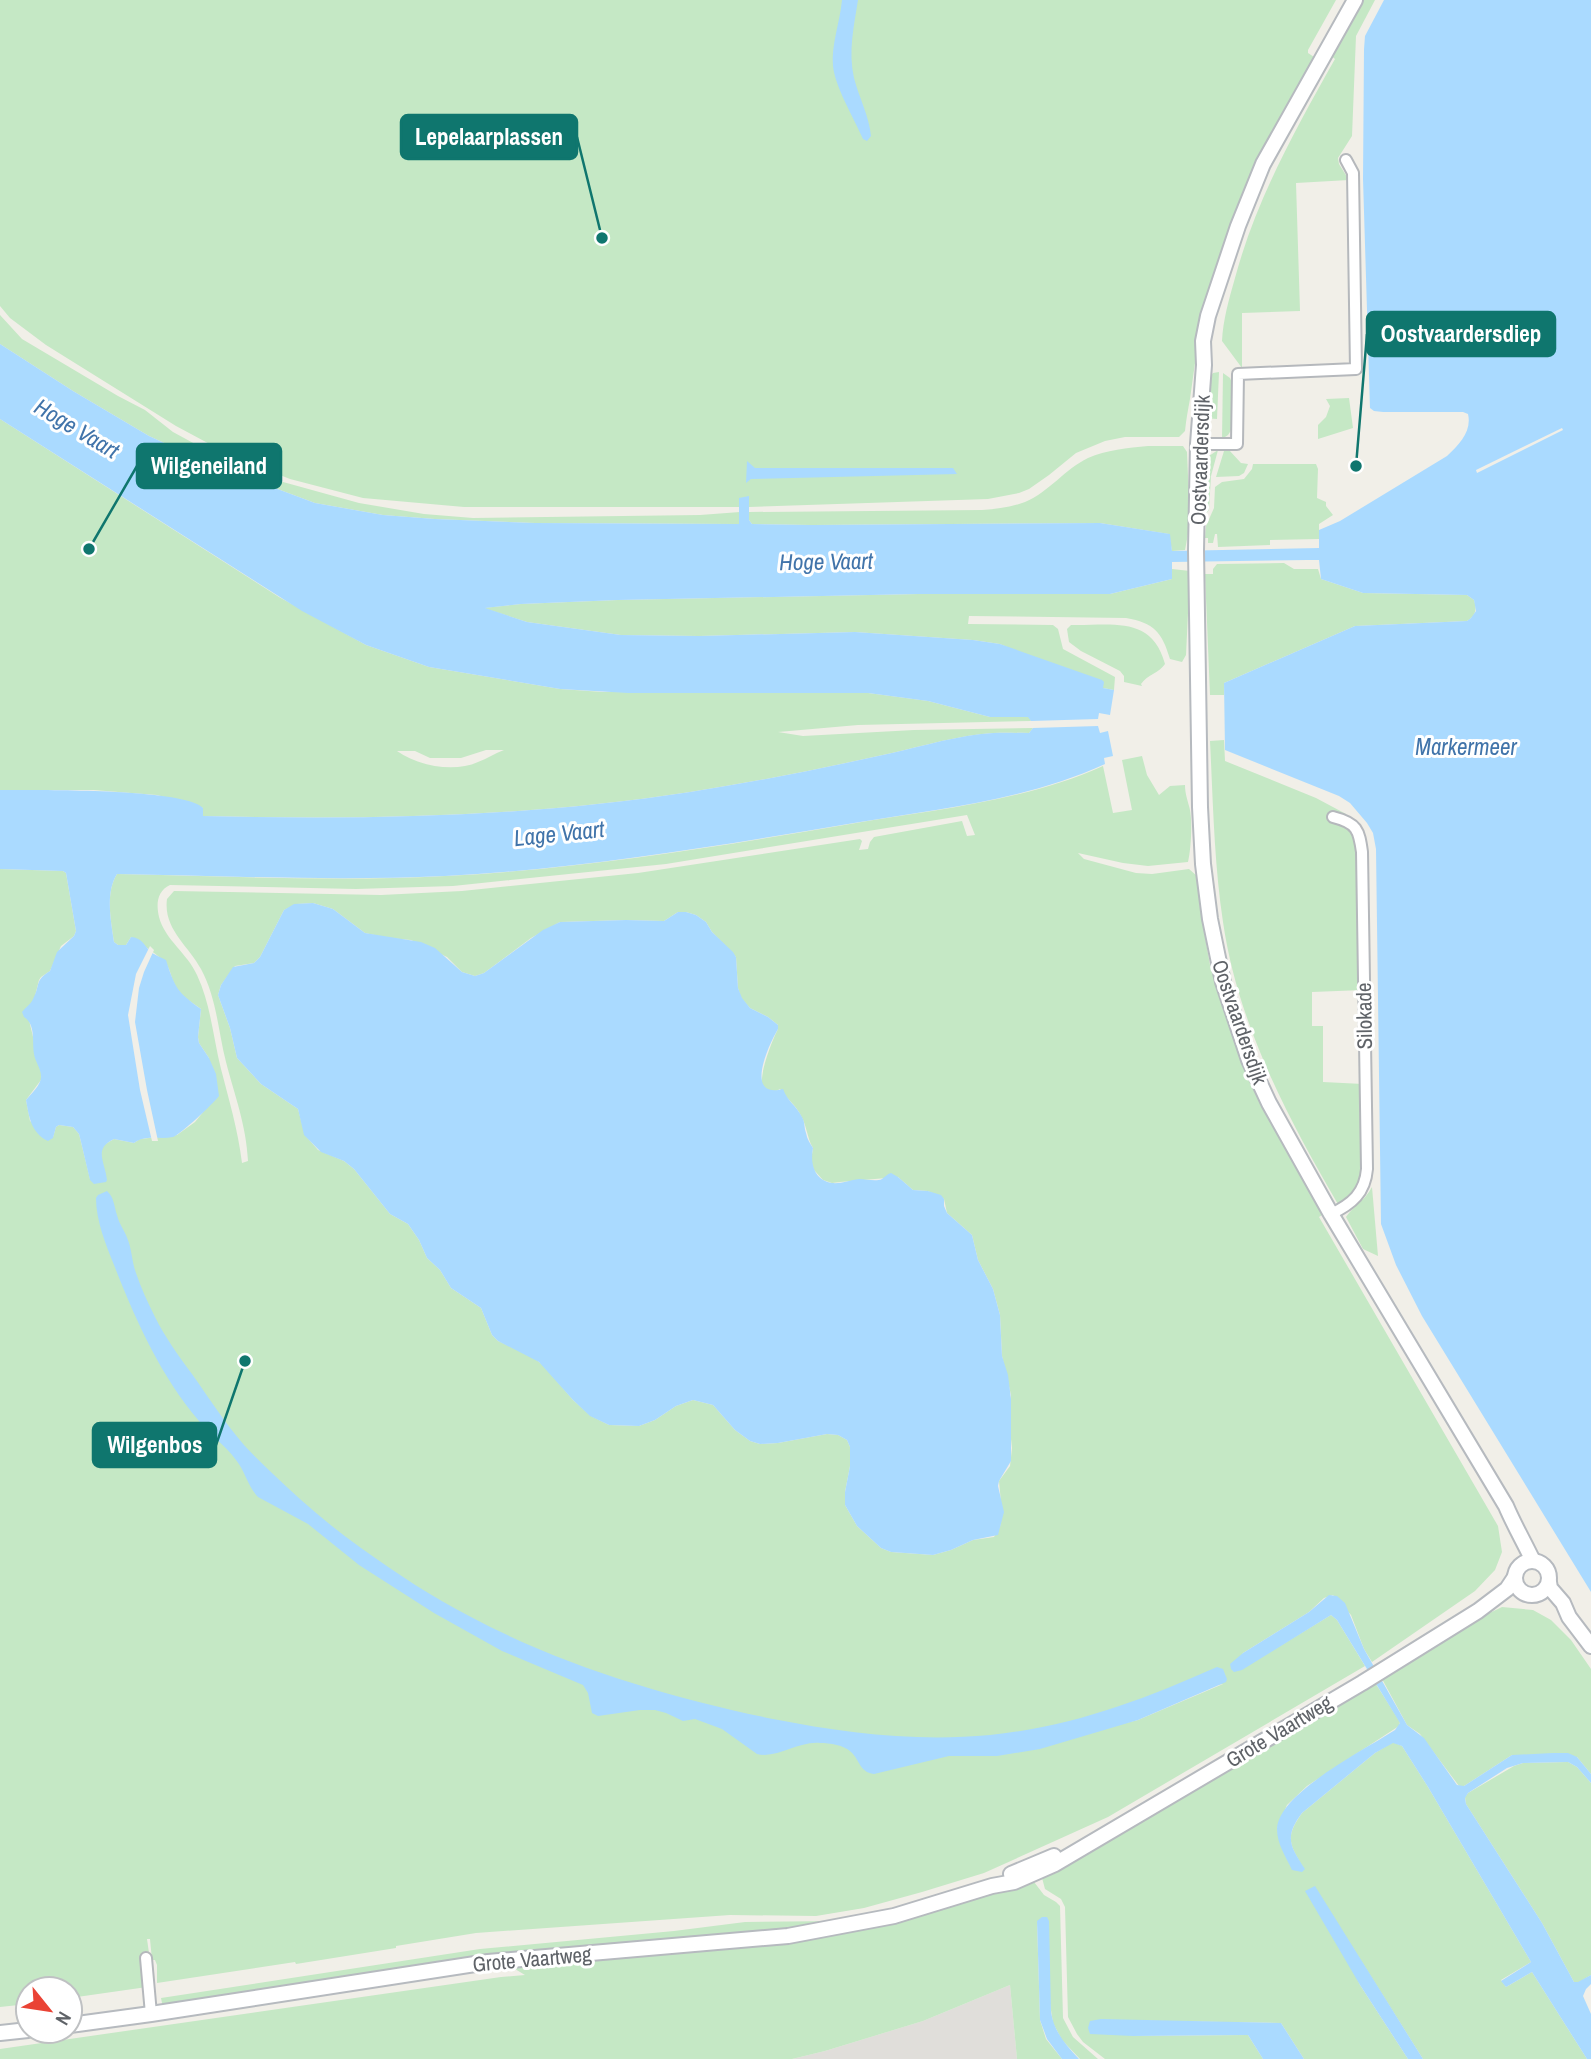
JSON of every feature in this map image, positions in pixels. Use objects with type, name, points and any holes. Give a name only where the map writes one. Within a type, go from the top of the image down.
[{"type":"main road","name":"Oostvaardersdijk","points":[[1355,0],[1264,164],[1238,226],[1216,296],[1213,329],[1204,365],[1198,444],[1196,565],[1203,864],[1215,951],[1249,1060],[1331,1214],[1506,1506],[1515,1528],[1525,1542],[1523,1568]]},
{"type":"main road","points":[[1569,1617],[1518,1588],[1523,1568],[1542,1564],[1546,1568],[1550,1588],[1591,1646]]},
{"type":"main road","name":"Grote Vaartweg","points":[[84,2023],[488,1962],[788,1936],[894,1916],[992,1886],[1014,1882],[1038,1873],[1362,1683],[1478,1611],[1507,1589],[1523,1568]]},
{"type":"main road","points":[[1530,1594],[1543,1591],[1549,1582]]},
{"type":"main road","name":"Grote Vaartweg","points":[[1478,1611],[1504,1602],[1517,1594],[1530,1594]]},
{"type":"street","points":[[1198,444],[1237,444],[1238,374],[1356,369],[1353,173],[1346,160]]},
{"type":"street","name":"Silokade","points":[[1331,1214],[1360,1194],[1366,1182],[1367,1169],[1362,852],[1359,831],[1347,820],[1333,817]]},
{"type":"street","points":[[146,1958],[151,2014]]},
{"type":"shaded area","points":[[1010,1985],[1017,2059],[792,2059],[923,2021]]},
{"type":"green space","points":[[0,0],[1336,0],[1308,50],[1314,57],[1260,160],[1216,267],[1197,349],[1185,431],[1179,437],[1125,437],[1105,441],[1076,453],[1029,489],[988,499],[749,507],[749,503],[740,504],[740,507],[464,507],[363,498],[290,479],[232,456],[176,426],[46,345],[10,318],[0,306]]},
{"type":"green space","points":[[1362,0],[1375,0],[1356,36],[1352,136],[1338,158],[1349,180],[1296,183],[1300,311],[1242,313],[1242,368],[1222,341],[1227,310],[1244,249],[1265,193],[1335,59],[1330,55]]},
{"type":"green space","points":[[0,315],[22,339],[145,410],[173,432],[219,457],[265,477],[359,503],[424,514],[473,518],[700,515],[740,512],[739,524],[535,523],[435,519],[383,515],[315,503],[208,463],[149,436],[73,391],[0,344]]},
{"type":"green space","points":[[1219,372],[1217,419],[1205,418],[1208,380],[1213,373]]},
{"type":"green space","points":[[1223,373],[1232,383],[1232,429],[1222,439]]},
{"type":"green space","points":[[1349,398],[1353,428],[1318,439],[1318,425],[1326,417],[1330,406],[1326,399]]},
{"type":"green space","points":[[0,419],[279,597],[366,645],[429,667],[560,689],[603,692],[868,693],[928,701],[990,717],[1029,717],[1031,721],[858,725],[778,732],[803,736],[914,730],[1033,728],[1029,733],[988,733],[956,738],[807,771],[690,792],[508,812],[386,817],[203,816],[203,808],[157,795],[93,790],[0,790]],"holes":[[[486,750],[504,750],[481,761],[458,767],[426,764],[397,751],[415,751],[430,758],[461,758]]]},
{"type":"green space","points":[[1148,446],[1183,446],[1187,452],[1190,523],[1185,550],[1172,551],[1169,534],[1100,523],[812,525],[752,524],[749,520],[749,512],[1004,508],[1034,498],[1088,458],[1110,451]]},
{"type":"green space","points":[[1218,450],[1211,476],[1209,510],[1201,519],[1201,465]]},
{"type":"green space","points":[[1229,450],[1241,463],[1248,464],[1244,473],[1239,476],[1216,477],[1224,451]]},
{"type":"green space","points":[[1253,464],[1316,464],[1317,498],[1326,502],[1333,515],[1319,524],[1319,539],[1270,540],[1270,545],[1218,547],[1215,534],[1213,543],[1208,543],[1208,538],[1205,538],[1206,526],[1214,508],[1215,487],[1222,482],[1244,479]]},
{"type":"green space","points":[[1284,563],[1294,569],[1318,569],[1321,579],[1363,593],[1467,595],[1474,600],[1475,612],[1467,621],[1355,626],[1224,683],[1224,695],[1210,695],[1205,574],[1213,574],[1217,564]]},
{"type":"green space","points":[[1172,569],[1190,571],[1186,655],[1182,662],[1170,659],[1156,630],[1126,618],[969,616],[968,624],[1053,625],[1058,629],[1063,649],[1115,677],[1114,690],[1103,688],[1000,644],[973,640],[855,632],[621,635],[527,622],[483,608],[618,600],[919,594],[1110,594],[1172,579]]},
{"type":"green space","points":[[1071,625],[1115,625],[1140,630],[1159,648],[1165,664],[1144,681],[1142,686],[1124,682],[1120,671],[1069,642],[1067,629]]},
{"type":"green space","points":[[1224,740],[1225,761],[1316,798],[1346,814],[1344,824],[1349,825],[1360,847],[1363,990],[1312,992],[1312,1026],[1323,1026],[1323,1082],[1363,1084],[1363,1183],[1339,1206],[1301,1139],[1268,1070],[1240,997],[1230,960],[1218,877],[1210,741]]},
{"type":"green space","points":[[1142,756],[1147,775],[1159,795],[1170,786],[1185,785],[1191,818],[1188,862],[1148,866],[1078,853],[1084,859],[1136,873],[1152,874],[1189,869],[1197,876],[1210,965],[1220,990],[1325,1213],[1319,1217],[1498,1526],[1502,1552],[1495,1570],[1475,1591],[1372,1662],[1351,1615],[1333,1595],[1324,1598],[1309,1612],[1243,1653],[1234,1671],[1242,1669],[1331,1615],[1337,1620],[1365,1666],[1108,1817],[984,1873],[922,1892],[864,1908],[816,1916],[730,1915],[476,1933],[296,1964],[295,1962],[157,1983],[157,1965],[155,1960],[152,1960],[150,1939],[147,1939],[150,1960],[147,1987],[84,1996],[84,1975],[14,1975],[14,2006],[0,2007],[0,869],[66,873],[76,931],[74,936],[61,946],[50,971],[39,980],[29,1020],[34,1053],[42,1074],[41,1080],[26,1100],[30,1121],[53,1137],[59,1125],[73,1127],[79,1134],[90,1179],[102,1146],[114,1139],[134,1143],[140,1139],[177,1135],[195,1122],[208,1106],[209,1058],[198,1037],[201,1009],[178,990],[167,965],[156,954],[131,937],[126,945],[114,942],[110,898],[117,874],[364,878],[497,873],[598,863],[979,803],[1043,788],[1103,766],[1113,813],[1132,810],[1122,760]],"holes":[[[967,815],[975,835],[967,836],[962,821],[874,837],[868,849],[859,850],[862,841],[860,839],[638,873],[462,891],[381,895],[174,891],[167,899],[169,919],[178,937],[201,969],[211,992],[245,1135],[248,1161],[242,1163],[202,986],[193,967],[166,933],[158,912],[160,894],[170,885],[356,889],[453,886],[666,864]],[[313,903],[333,909],[365,933],[411,940],[447,957],[462,972],[475,976],[484,973],[531,938],[560,922],[664,921],[678,912],[696,915],[706,922],[736,957],[741,998],[750,1008],[778,1025],[763,1070],[763,1090],[769,1093],[780,1089],[799,1112],[813,1148],[811,1161],[814,1170],[823,1180],[832,1183],[898,1177],[913,1190],[928,1191],[944,1199],[947,1213],[972,1235],[978,1260],[993,1289],[1000,1315],[1002,1356],[1011,1395],[1010,1466],[999,1481],[1002,1513],[1000,1527],[994,1537],[973,1540],[933,1555],[891,1552],[881,1548],[857,1526],[845,1505],[850,1447],[847,1440],[838,1435],[827,1434],[760,1444],[750,1441],[735,1430],[713,1405],[693,1400],[639,1426],[609,1425],[591,1416],[573,1400],[543,1365],[531,1356],[498,1341],[492,1335],[481,1308],[451,1288],[440,1270],[427,1258],[408,1224],[390,1214],[354,1169],[344,1161],[318,1150],[305,1135],[298,1109],[261,1084],[237,1058],[218,995],[221,985],[235,966],[254,963],[260,957],[284,910],[297,904]],[[1223,1684],[1138,1720],[1105,1728],[1106,1712],[1155,1694]]]},
{"type":"green space","points":[[1372,1187],[1378,1256],[1363,1249],[1346,1217]]},
{"type":"green space","points":[[1502,1607],[1533,1610],[1551,1620],[1571,1640],[1591,1669],[1591,1774],[1577,1757],[1512,1755],[1464,1786],[1459,1786],[1420,1734],[1407,1725],[1381,1677],[1477,1619]]},
{"type":"green space","points":[[1374,1681],[1400,1722],[1399,1726],[1307,1786],[1287,1805],[1277,1828],[1304,1869],[1291,1841],[1293,1829],[1302,1813],[1375,1753],[1393,1742],[1402,1746],[1531,1962],[1501,1980],[1506,1987],[1532,1972],[1587,2059],[1423,2059],[1314,1886],[1360,1985],[1408,2059],[1304,2059],[1281,2023],[1095,2020],[1133,2036],[1248,2035],[1263,2059],[1105,2059],[1083,2042],[1068,2017],[1065,1907],[1061,1899],[1045,1889],[1041,1874]]},
{"type":"green space","points":[[1568,1762],[1577,1767],[1591,1783],[1591,1975],[1578,1983],[1574,1982],[1542,1923],[1466,1804],[1465,1797],[1514,1766],[1523,1763]]},
{"type":"green space","points":[[1031,1878],[1044,1895],[1060,1906],[1063,2018],[1073,2037],[1098,2059],[1080,2059],[1062,2040],[1053,2023],[1037,1921],[1040,2020],[1046,2039],[1062,2059],[1017,2059],[1010,1985],[923,2021],[792,2059],[0,2059],[0,2049],[28,2045],[84,2045],[84,2037],[525,1975],[510,1966],[789,1942],[863,1929],[934,1910]]},
{"type":"green space","points":[[841,1921],[163,2008],[161,1998],[480,1949],[745,1922]]},
{"type":"water","points":[[842,0],[858,0],[852,58],[854,78],[870,128],[871,136],[867,141],[863,139],[845,103],[834,74],[833,50]]},
{"type":"water","name":"Markermeer","points":[[1384,0],[1591,0],[1591,1592],[1422,1316],[1396,1265],[1381,1224],[1376,849],[1373,833],[1350,803],[1339,796],[1225,750],[1224,683],[1355,626],[1467,621],[1476,611],[1474,600],[1467,595],[1363,593],[1321,579],[1319,560],[1307,560],[1172,562],[1172,579],[1110,594],[919,594],[618,600],[485,608],[527,622],[621,635],[855,632],[973,640],[1000,644],[1102,680],[1103,688],[1114,690],[1110,715],[1099,713],[1098,719],[1031,721],[1028,717],[990,717],[928,701],[868,693],[628,693],[560,689],[429,667],[366,645],[302,611],[0,419],[0,344],[149,436],[208,463],[315,503],[383,515],[535,523],[739,524],[739,498],[749,496],[749,520],[752,524],[1100,523],[1170,534],[1172,551],[1319,548],[1319,530],[1340,521],[1447,456],[1467,432],[1469,420],[1468,414],[1463,412],[1383,412],[1370,408],[1363,179],[1364,49],[1365,36]]},
{"type":"water","points":[[747,461],[755,468],[953,468],[957,474],[751,479],[746,483]]},
{"type":"water","name":"Lage Vaart","points":[[1098,726],[1100,733],[1108,731],[1113,756],[1104,758],[1105,764],[1045,786],[950,808],[701,848],[548,868],[445,876],[322,878],[117,874],[110,898],[114,942],[126,945],[131,937],[138,939],[166,960],[178,989],[201,1009],[199,1043],[216,1074],[219,1096],[173,1137],[148,1138],[134,1143],[114,1139],[108,1143],[102,1151],[107,1180],[94,1184],[90,1180],[79,1134],[73,1127],[59,1125],[53,1138],[48,1141],[38,1134],[32,1124],[26,1100],[38,1086],[41,1076],[34,1054],[32,1029],[22,1012],[32,1001],[40,980],[50,971],[57,952],[76,931],[66,873],[0,869],[0,790],[74,790],[168,797],[190,801],[203,808],[203,816],[386,817],[508,812],[630,800],[714,788],[968,736],[1029,733],[1033,728]]},
{"type":"water","points":[[313,903],[333,909],[365,933],[421,942],[435,948],[462,972],[475,976],[484,973],[543,930],[560,922],[664,921],[678,912],[686,912],[706,922],[736,957],[738,988],[742,998],[750,1008],[778,1025],[765,1058],[762,1079],[764,1086],[771,1090],[783,1089],[800,1113],[813,1148],[812,1159],[817,1175],[835,1183],[859,1179],[880,1180],[891,1173],[913,1190],[941,1195],[947,1213],[972,1235],[978,1260],[993,1289],[1000,1315],[1002,1356],[1011,1399],[1011,1461],[998,1486],[1004,1512],[998,1535],[973,1540],[933,1555],[891,1552],[881,1548],[857,1526],[845,1505],[850,1447],[847,1440],[838,1435],[827,1434],[760,1444],[750,1441],[735,1430],[713,1405],[693,1400],[639,1426],[609,1425],[590,1416],[539,1362],[498,1341],[492,1335],[481,1308],[451,1288],[440,1270],[427,1258],[408,1224],[390,1214],[354,1169],[344,1161],[321,1152],[304,1135],[298,1109],[261,1084],[237,1058],[218,995],[221,985],[233,967],[254,963],[260,957],[284,910],[294,904]]},
{"type":"water","points":[[107,1191],[128,1240],[140,1284],[159,1324],[247,1449],[349,1540],[428,1593],[506,1635],[618,1679],[735,1711],[827,1728],[908,1737],[990,1735],[1050,1725],[1133,1701],[1217,1667],[1223,1669],[1226,1682],[1138,1720],[1040,1749],[997,1756],[949,1756],[874,1774],[863,1768],[848,1750],[837,1745],[812,1743],[765,1755],[757,1754],[722,1729],[695,1719],[683,1721],[655,1710],[598,1716],[592,1713],[588,1693],[583,1685],[502,1651],[434,1613],[359,1565],[308,1524],[258,1497],[236,1460],[203,1426],[172,1385],[140,1327],[100,1224],[96,1198]]},
{"type":"water","points":[[1329,1595],[1337,1596],[1345,1603],[1364,1649],[1407,1725],[1424,1738],[1457,1785],[1464,1786],[1512,1755],[1568,1753],[1577,1757],[1591,1774],[1591,1783],[1577,1767],[1568,1762],[1523,1763],[1507,1768],[1468,1793],[1465,1798],[1466,1804],[1542,1923],[1574,1982],[1591,1975],[1591,1984],[1583,1996],[1591,2014],[1591,2059],[1587,2059],[1532,1972],[1506,1987],[1501,1981],[1531,1962],[1402,1746],[1393,1743],[1375,1753],[1302,1813],[1296,1821],[1291,1841],[1305,1869],[1302,1872],[1292,1870],[1277,1835],[1281,1815],[1307,1787],[1395,1730],[1400,1723],[1337,1620],[1331,1615],[1242,1670],[1234,1672],[1230,1664],[1309,1612]]},
{"type":"water","points":[[1315,1886],[1423,2059],[1408,2059],[1360,1985],[1305,1891]]},
{"type":"water","points":[[1047,1917],[1049,1921],[1051,2012],[1061,2038],[1079,2059],[1062,2059],[1047,2039],[1040,2020],[1037,1921]]},
{"type":"water","points":[[1101,2019],[1281,2023],[1304,2059],[1263,2059],[1248,2035],[1090,2034],[1090,2021]]},
{"type":"pier","points":[[1562,428],[1563,430],[1477,473],[1476,470]]},
{"type":"pier","points":[[150,946],[154,950],[139,988],[135,1022],[158,1141],[152,1141],[140,1090],[128,1015],[136,974]]},
{"type":"place","name":"Lepelaarplassen","points":[[602,238]]},
{"type":"place","name":"Oostvaardersdiep","points":[[1356,466]]},
{"type":"place","name":"Wilgeneiland","points":[[89,549]]},
{"type":"place","name":"Wilgenbos","points":[[245,1361]]},
{"type":"water label","name":"Hoge Vaart","points":[[77,428]]},
{"type":"water label","name":"Hoge Vaart","points":[[826,561]]}]
